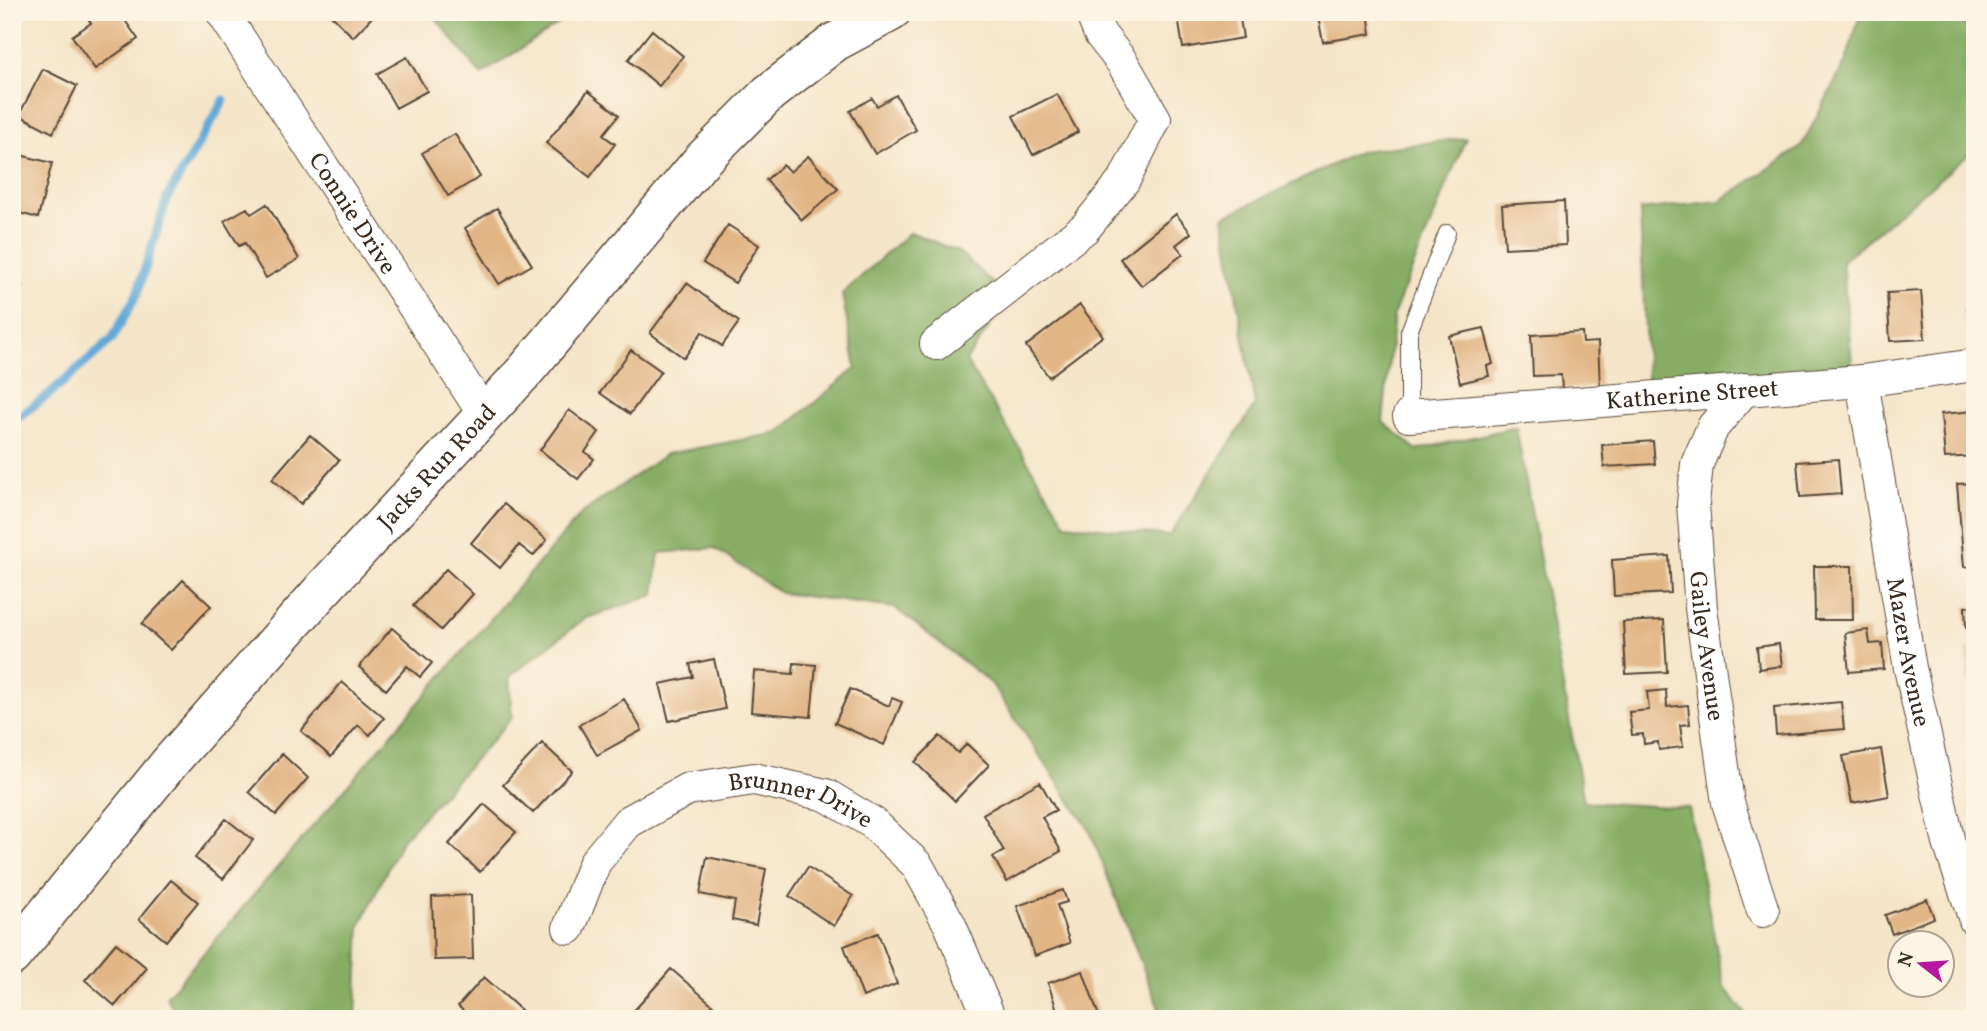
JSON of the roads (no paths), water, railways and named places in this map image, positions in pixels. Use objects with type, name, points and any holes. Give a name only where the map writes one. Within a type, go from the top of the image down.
[{"type":"street","name":"Connie Drive","points":[[222,12],[484,414]]},
{"type":"street","name":"Jacks Run Road","points":[[12,956],[171,761],[323,589],[525,371],[702,160],[769,93],[835,41],[891,12]]},
{"type":"street","points":[[936,344],[1085,229],[1124,180],[1156,118],[1122,62],[1100,34],[1091,12]]},
{"type":"street","name":"Katherine Street","points":[[1409,416],[1862,381],[1975,365]]},
{"type":"street","name":"Mazer Avenue","points":[[1862,381],[1910,668],[1949,843],[1975,920]]},
{"type":"street","name":"Gailey Avenue","points":[[1745,388],[1713,427],[1697,464],[1693,503],[1701,608],[1728,803],[1763,911]]},
{"type":"street","name":"Brunner Drive","points":[[569,928],[594,862],[628,822],[688,789],[754,779],[825,795],[873,823],[917,865],[950,925],[990,1019]]},
{"type":"lane","points":[[1409,416],[1409,332],[1447,233]]},
{"type":"waterway","points":[[12,422],[48,395],[112,339],[137,294],[167,198],[224,100]]}]
